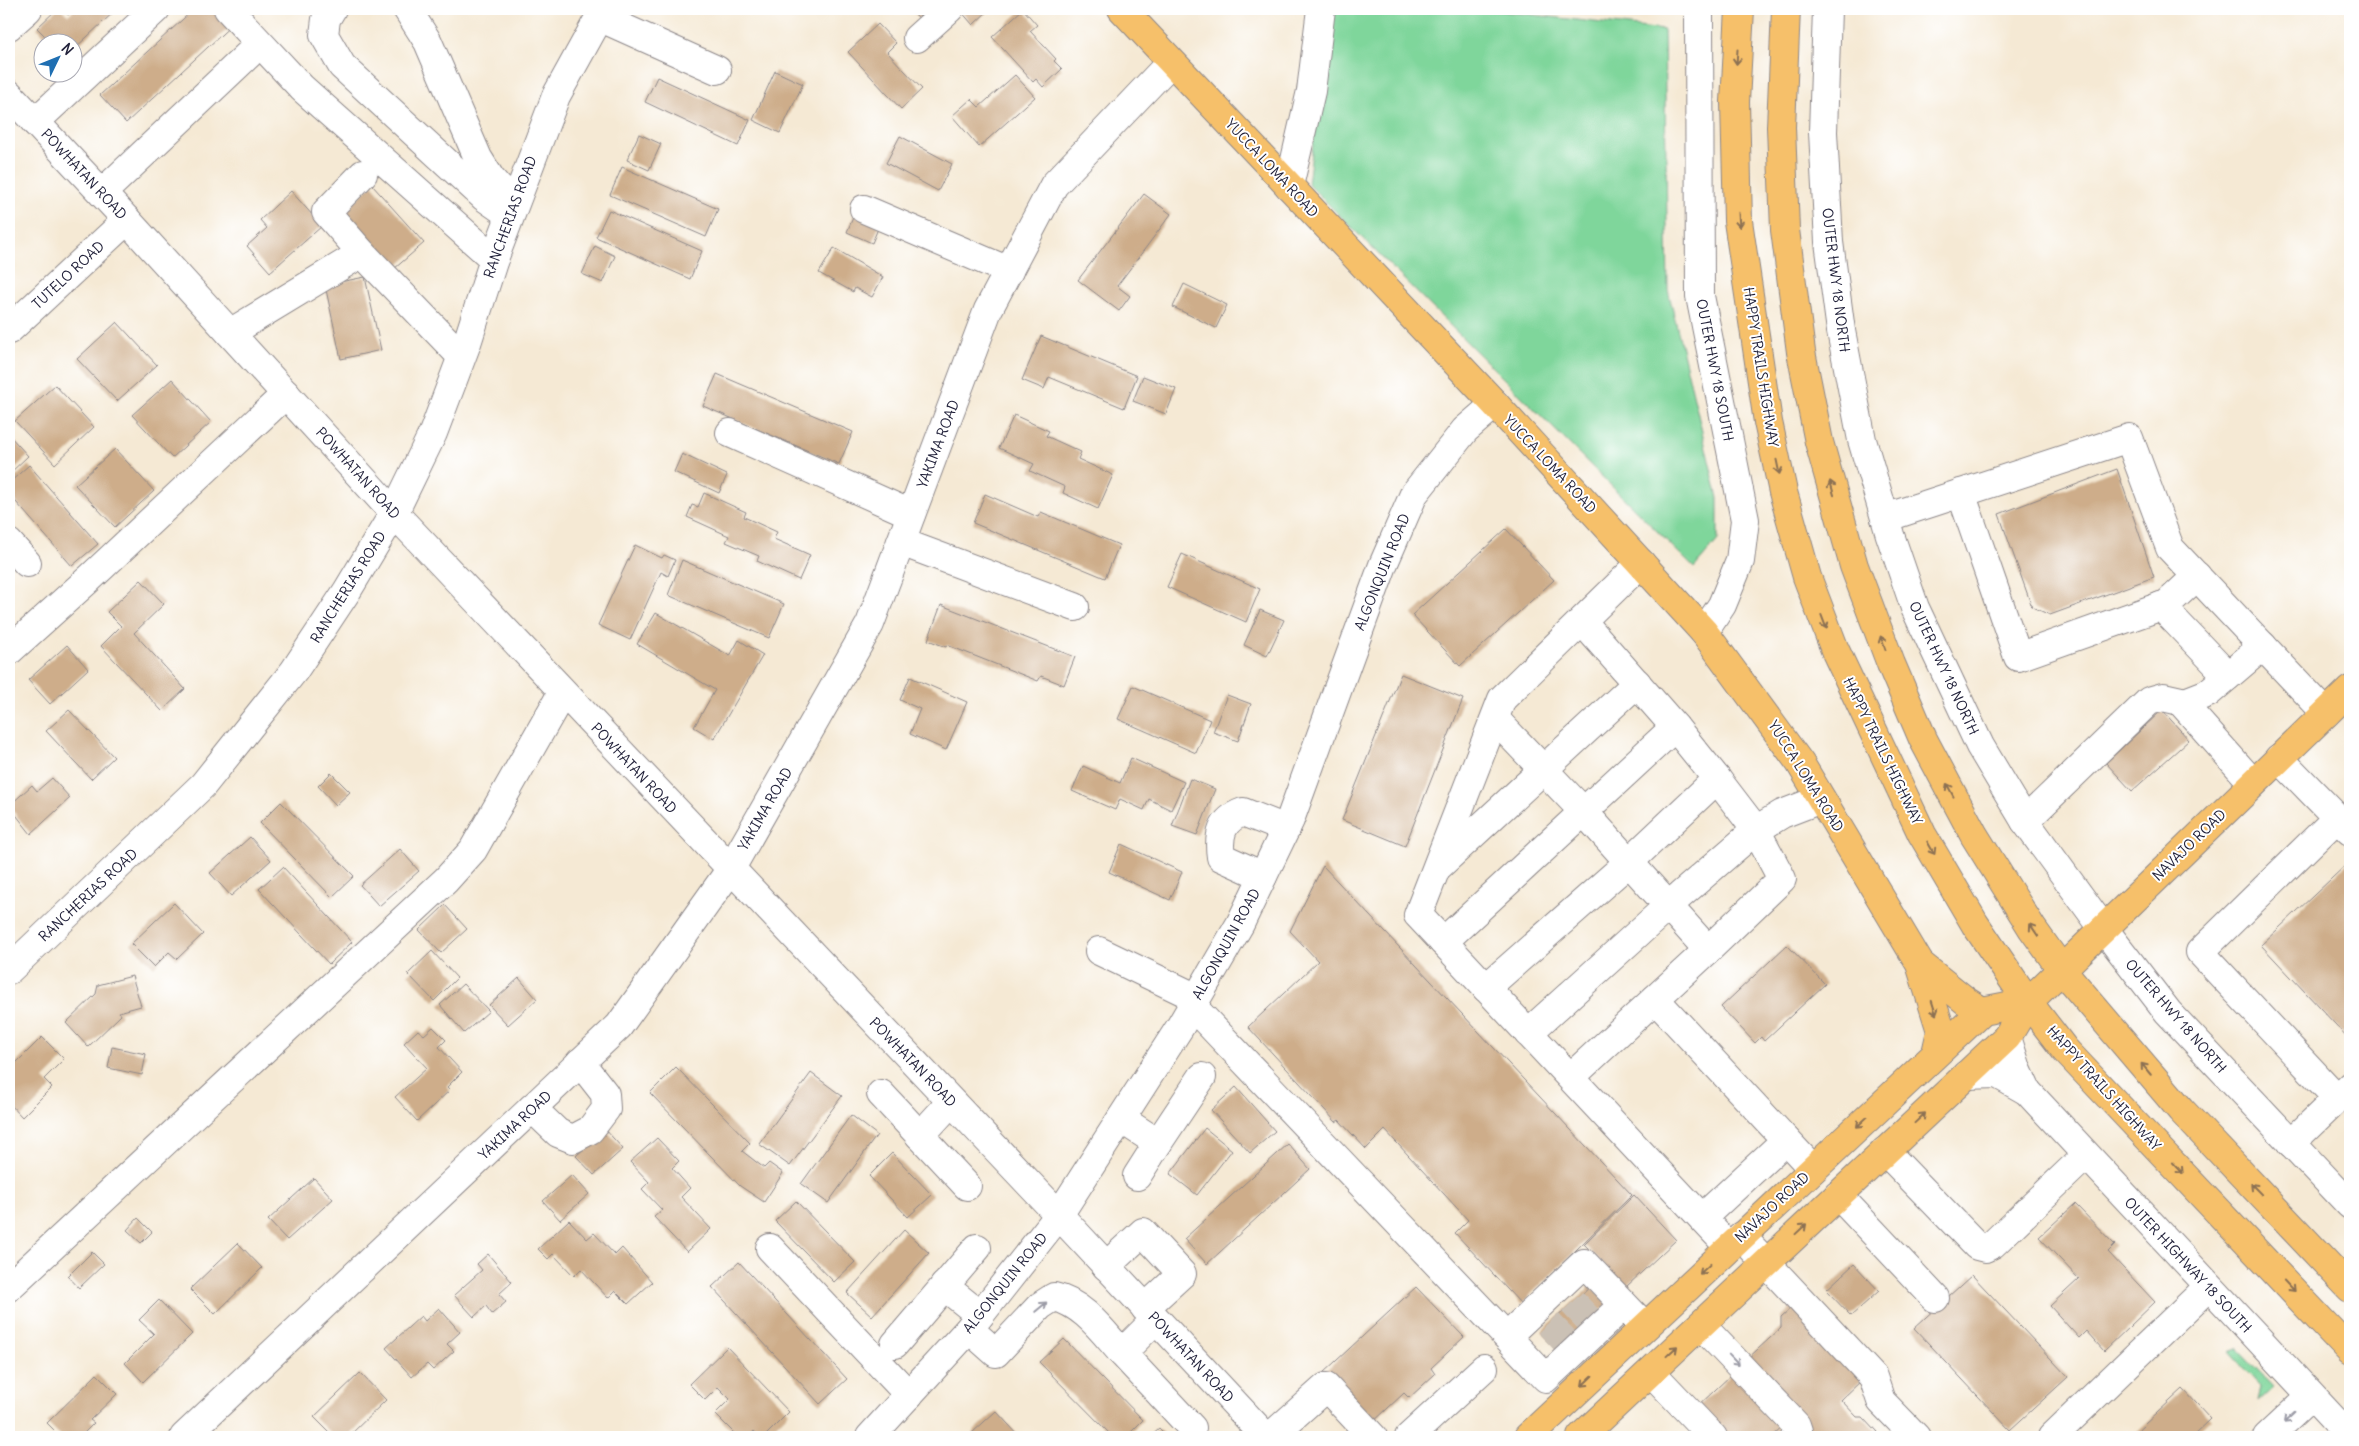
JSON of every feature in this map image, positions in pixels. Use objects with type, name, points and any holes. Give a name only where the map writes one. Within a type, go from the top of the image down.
[{"type":"main road","name":"YUCCA LOMA ROAD","points":[[1122,9],[1494,404],[1704,632],[1758,703],[1800,763],[1920,964]]},
{"type":"main road","name":"HAPPY TRAILS HIGHWAY","points":[[1740,9],[1734,102],[1738,222],[1768,422],[1783,492],[1807,576],[1835,650],[1922,834],[1976,924],[2028,1002],[2065,1050],[2350,1351]]},
{"type":"main road","points":[[1786,9],[1781,127],[1785,230],[1801,352],[1819,442],[1854,566],[1890,664],[1923,739],[1974,834],[2032,928],[2062,970],[2180,1110],[2350,1288]]},
{"type":"main road","name":"NAVAJO ROAD","points":[[1581,1437],[2007,1037],[2028,1002],[2350,690]]},
{"type":"main road","points":[[1920,964],[1966,1001],[1982,1011],[2028,1002]]},
{"type":"main road","points":[[1920,964],[1941,1031],[1936,1053]]},
{"type":"main road","name":"NAVAJO ROAD","points":[[1528,1437],[1644,1326],[1982,1011]]},
{"type":"street","points":[[9,26],[28,9]]},
{"type":"street","points":[[35,122],[156,9]]},
{"type":"street","points":[[228,9],[302,88],[494,259]]},
{"type":"street","points":[[332,9],[326,19],[324,35],[342,66],[484,197],[512,210]]},
{"type":"street","points":[[407,9],[428,42],[478,158],[512,210]]},
{"type":"street","points":[[917,38],[949,9]]},
{"type":"street","points":[[1289,186],[1311,91],[1321,9]]},
{"type":"street","name":"OUTER HWY 18 SOUTH","points":[[1699,9],[1700,296],[1745,520],[1740,561],[1722,604],[1704,632]]},
{"type":"street","name":"OUTER HWY 18 NORTH","points":[[1827,9],[1822,132],[1829,242],[1841,331],[1862,440],[1914,608],[1941,668],[1980,746],[2026,821],[2103,928],[2168,1012],[2350,1205]]},
{"type":"street","points":[[602,13],[717,70]]},
{"type":"street","name":"RANCHERIAS ROAD","points":[[9,970],[203,785],[294,672],[394,513],[433,433],[494,259],[556,96],[602,13]]},
{"type":"street","points":[[102,193],[249,54]]},
{"type":"street","name":"YAKIMA ROAD","points":[[184,1437],[619,1026],[730,870],[870,624],[988,310],[1054,185],[1172,62]]},
{"type":"street","name":"POWHATAN ROAD","points":[[9,94],[128,220],[394,513],[1268,1437]]},
{"type":"street","points":[[363,174],[326,212],[362,253],[461,356]]},
{"type":"street","points":[[864,209],[1009,271]]},
{"type":"street","name":"TUTELO ROAD","points":[[9,330],[128,220]]},
{"type":"street","points":[[230,333],[362,253]]},
{"type":"street","points":[[9,651],[90,578],[286,394]]},
{"type":"street","name":"ALGONQUIN ROAD","points":[[870,1437],[975,1322],[1059,1215],[1195,1002],[1240,924],[1286,829],[1383,565],[1414,494],[1464,430],[1494,404]]},
{"type":"street","points":[[730,433],[912,514]]},
{"type":"street","points":[[1885,518],[2129,438],[2170,548],[2326,713]]},
{"type":"street","points":[[1961,493],[2018,657],[2167,604],[2197,576]]},
{"type":"street","points":[[901,542],[1075,607]]},
{"type":"street","points":[[9,544],[27,563]]},
{"type":"street","points":[[1641,563],[1502,699],[1418,915],[1702,1218],[1766,1263],[1873,1377],[1881,1401],[1903,1433]]},
{"type":"street","points":[[2161,606],[2228,676]]},
{"type":"street","points":[[1571,1077],[1782,879],[1756,830],[1717,779],[1638,683],[1582,621]]},
{"type":"street","points":[[2026,821],[2149,701],[2163,697],[2180,701],[2194,700],[2208,693],[2263,646]]},
{"type":"street","points":[[1437,869],[1638,683]]},
{"type":"street","points":[[9,1287],[446,880],[473,850],[557,702],[564,694]]},
{"type":"street","points":[[2180,701],[2253,783]]},
{"type":"street","points":[[1495,719],[1584,812],[1708,950]]},
{"type":"street","points":[[1443,942],[1675,727]]},
{"type":"street","points":[[2279,758],[2344,825],[2200,952],[2344,1092],[2291,1143]]},
{"type":"street","points":[[1486,988],[1629,862],[1717,779]]},
{"type":"street","points":[[1528,1033],[1668,906],[1756,830],[1782,814],[1822,798]]},
{"type":"street","points":[[1263,876],[1221,857],[1219,839],[1226,823],[1243,812],[1286,829]]},
{"type":"street","points":[[1099,951],[1195,1002],[1546,1378],[1593,1328],[1644,1326]]},
{"type":"street","points":[[1655,999],[1813,1168]]},
{"type":"street","points":[[2007,1037],[2017,1069],[2027,1091]]},
{"type":"street","points":[[532,1108],[558,1133],[573,1138],[590,1130],[606,1110],[605,1094],[580,1062]]},
{"type":"street","points":[[1966,1075],[1997,1074],[2027,1091]]},
{"type":"street","points":[[1137,1176],[1202,1077]]},
{"type":"street","name":"OUTER HIGHWAY 18 SOUTH","points":[[2027,1091],[2350,1437]]},
{"type":"street","points":[[881,1094],[967,1186]]},
{"type":"street","points":[[920,1136],[951,1102]]},
{"type":"street","points":[[1121,1119],[1158,1143]]},
{"type":"street","points":[[1702,1218],[1786,1140]]},
{"type":"street","points":[[1885,1151],[1977,1246],[1985,1248],[1993,1244],[2078,1163]]},
{"type":"street","points":[[1838,1195],[1935,1298]]},
{"type":"street","points":[[1106,1266],[1143,1232],[1182,1274],[1122,1353]]},
{"type":"street","points":[[770,1248],[909,1395]]},
{"type":"street","points":[[895,1344],[977,1248]]},
{"type":"street","points":[[1507,1336],[1559,1300],[1584,1263],[1593,1328]]},
{"type":"street","points":[[944,1286],[975,1322],[996,1353],[1040,1306],[1054,1297],[1067,1300],[1086,1315],[1192,1428]]},
{"type":"street","points":[[2052,1437],[2208,1287]]},
{"type":"street","points":[[1701,1325],[1796,1426],[1798,1431],[1795,1437]]},
{"type":"street","points":[[1409,1437],[1484,1368]]},
{"type":"street","points":[[1651,1372],[1713,1437]]},
{"type":"street","points":[[1268,1437],[1326,1387],[1372,1437]]},
{"type":"street","points":[[2267,1437],[2311,1396]]},
{"type":"green space","points":[[1330,9],[1482,9],[1664,30],[1668,290],[1718,498],[1718,540],[1694,568],[1308,184]]},
{"type":"green space","points":[[2236,1348],[2273,1387],[2257,1402],[2260,1386],[2228,1351]]},
{"type":"building","points":[[57,9],[62,9],[68,15],[75,9],[117,9],[82,42],[82,32],[41,32],[37,28]]},
{"type":"building","points":[[194,9],[222,9],[235,22],[126,123],[100,95]]},
{"type":"building","points":[[909,9],[929,9],[919,18]]},
{"type":"building","points":[[990,9],[973,25],[960,10]]},
{"type":"building","points":[[1023,9],[1037,25],[1030,31],[1056,59],[1054,61],[1062,69],[1043,87],[1036,79],[1033,82],[992,37]]},
{"type":"building","points":[[878,24],[896,43],[887,52],[922,89],[901,109],[848,52]]},
{"type":"building","points":[[775,71],[803,84],[780,133],[753,120]]},
{"type":"building","points":[[1015,75],[1035,97],[979,147],[952,116],[971,99],[979,107]]},
{"type":"building","points":[[657,77],[750,120],[738,146],[645,102]]},
{"type":"building","points":[[639,134],[661,144],[649,170],[627,160]]},
{"type":"building","points":[[900,136],[952,164],[938,191],[886,163]]},
{"type":"building","points":[[622,167],[718,209],[706,237],[610,195]]},
{"type":"building","points":[[372,185],[424,243],[394,269],[343,212]]},
{"type":"building","points":[[291,191],[322,226],[270,272],[247,246],[267,228],[260,220]]},
{"type":"building","points":[[1144,194],[1171,214],[1117,286],[1130,296],[1119,311],[1078,280]]},
{"type":"building","points":[[609,210],[702,251],[690,279],[596,237]]},
{"type":"building","points":[[854,215],[879,226],[872,243],[847,232]]},
{"type":"building","points":[[595,246],[615,256],[603,283],[582,274]]},
{"type":"building","points":[[834,248],[883,277],[872,297],[855,288],[853,292],[819,273]]},
{"type":"building","points":[[365,277],[381,350],[341,359],[325,285]]},
{"type":"building","points":[[1184,284],[1227,305],[1216,328],[1173,307]]},
{"type":"building","points":[[117,322],[157,365],[117,401],[77,359]]},
{"type":"building","points":[[1041,336],[1137,376],[1124,408],[1049,377],[1044,389],[1022,380]]},
{"type":"building","points":[[717,374],[853,432],[839,464],[703,406]]},
{"type":"building","points":[[1143,376],[1176,389],[1166,414],[1133,401]]},
{"type":"building","points":[[172,379],[211,422],[172,458],[132,415]]},
{"type":"building","points":[[55,385],[94,427],[55,464],[15,421]]},
{"type":"building","points":[[1014,415],[1049,431],[1046,436],[1081,452],[1078,459],[1113,475],[1098,509],[1063,493],[1065,487],[1030,471],[1034,464],[999,448]]},
{"type":"building","points":[[9,435],[28,456],[9,474]]},
{"type":"building","points":[[115,449],[154,491],[115,527],[75,485]]},
{"type":"building","points":[[682,454],[727,475],[719,493],[674,472]]},
{"type":"building","points":[[29,465],[98,544],[72,566],[9,494],[9,483]]},
{"type":"building","points":[[2117,469],[2154,577],[2050,615],[2032,607],[1999,514]]},
{"type":"building","points":[[704,493],[746,512],[744,517],[777,532],[774,539],[810,555],[799,580],[757,561],[759,556],[726,542],[729,536],[687,517],[692,505],[698,507]]},
{"type":"building","points":[[985,494],[1038,517],[1041,512],[1119,545],[1105,578],[973,523]]},
{"type":"building","points":[[1506,529],[1554,580],[1460,666],[1412,615]]},
{"type":"building","points":[[635,545],[662,558],[664,555],[675,560],[668,576],[661,572],[630,640],[598,625]]},
{"type":"building","points":[[1182,554],[1260,589],[1246,622],[1167,587]]},
{"type":"building","points":[[682,560],[784,604],[769,638],[668,595]]},
{"type":"building","points":[[141,580],[164,604],[134,633],[185,689],[162,711],[101,646],[121,626],[107,612]]},
{"type":"building","points":[[941,605],[1075,657],[1064,685],[1041,676],[1038,681],[947,645],[946,647],[928,640]]},
{"type":"building","points":[[1260,610],[1284,620],[1267,656],[1244,645]]},
{"type":"building","points":[[656,613],[730,656],[739,640],[763,655],[714,739],[694,727],[715,690],[637,644]]},
{"type":"building","points":[[67,645],[88,669],[50,704],[28,680]]},
{"type":"building","points":[[1401,674],[1463,699],[1405,846],[1342,820]]},
{"type":"building","points":[[910,677],[967,702],[946,750],[910,734],[920,709],[900,700]]},
{"type":"building","points":[[1133,686],[1210,720],[1196,753],[1118,719]]},
{"type":"building","points":[[1227,695],[1251,704],[1238,741],[1213,732]]},
{"type":"building","points":[[69,710],[114,757],[91,779],[46,731]]},
{"type":"building","points":[[2162,710],[2189,740],[2132,791],[2106,763]]},
{"type":"building","points":[[1131,758],[1184,782],[1171,810],[1149,799],[1144,810],[1120,799],[1115,810],[1072,791],[1083,766],[1120,783]]},
{"type":"building","points":[[331,773],[350,792],[336,805],[318,786]]},
{"type":"building","points":[[52,778],[70,798],[31,834],[9,806],[32,785],[37,791]]},
{"type":"building","points":[[1190,779],[1215,789],[1197,835],[1172,826]]},
{"type":"building","points":[[281,802],[354,876],[332,897],[260,823]]},
{"type":"building","points":[[250,837],[271,860],[231,896],[210,873]]},
{"type":"building","points":[[1121,844],[1182,872],[1170,900],[1109,872]]},
{"type":"building","points":[[400,849],[419,871],[379,906],[360,885]]},
{"type":"building","points":[[2349,862],[2350,864],[2350,1040],[2261,945]]},
{"type":"building","points":[[1323,866],[1632,1195],[1521,1304],[1455,1233],[1468,1220],[1385,1130],[1366,1149],[1339,1120],[1336,1122],[1248,1027],[1318,961],[1290,931]]},
{"type":"building","points":[[283,867],[352,942],[329,964],[259,889]]},
{"type":"building","points":[[174,903],[203,934],[177,959],[169,952],[154,967],[131,944]]},
{"type":"building","points":[[445,905],[467,929],[441,953],[419,930]]},
{"type":"building","points":[[1787,945],[1825,984],[1764,1041],[1761,1037],[1755,1043],[1721,1007]]},
{"type":"building","points":[[432,951],[457,978],[434,1001],[408,974]]},
{"type":"building","points":[[132,976],[141,1006],[119,1012],[121,1015],[88,1047],[66,1023],[96,994],[98,985]]},
{"type":"building","points":[[519,978],[537,999],[508,1025],[489,1005]]},
{"type":"building","points":[[463,984],[489,1011],[464,1033],[440,1005]]},
{"type":"building","points":[[433,1027],[446,1040],[439,1047],[462,1072],[447,1087],[450,1090],[417,1121],[395,1097],[427,1068],[404,1043],[418,1030],[424,1035]]},
{"type":"building","points":[[42,1037],[64,1059],[44,1079],[52,1087],[22,1117],[9,1103],[9,1070]]},
{"type":"building","points":[[112,1047],[146,1054],[142,1075],[108,1068]]},
{"type":"building","points":[[676,1067],[750,1143],[742,1151],[764,1168],[769,1163],[783,1173],[764,1202],[740,1186],[650,1093]]},
{"type":"building","points":[[811,1073],[842,1096],[790,1166],[759,1144]]},
{"type":"building","points":[[1236,1087],[1275,1131],[1250,1153],[1211,1110]]},
{"type":"building","points":[[851,1115],[877,1135],[828,1203],[801,1184]]},
{"type":"building","points":[[1205,1128],[1232,1150],[1197,1195],[1170,1174]]},
{"type":"building","points":[[605,1129],[623,1149],[594,1175],[576,1156]]},
{"type":"building","points":[[657,1138],[679,1161],[672,1168],[690,1188],[681,1197],[711,1229],[687,1252],[654,1217],[662,1210],[642,1189],[649,1182],[630,1162]]},
{"type":"building","points":[[1288,1144],[1310,1169],[1207,1264],[1184,1239]]},
{"type":"building","points":[[892,1153],[932,1195],[908,1217],[869,1176]]},
{"type":"building","points":[[572,1175],[589,1194],[560,1220],[543,1201]]},
{"type":"building","points":[[314,1178],[333,1199],[287,1240],[268,1220]]},
{"type":"building","points":[[1634,1195],[1676,1240],[1626,1287],[1584,1244]]},
{"type":"building","points":[[796,1201],[855,1262],[834,1282],[775,1221]]},
{"type":"building","points":[[2075,1204],[2115,1245],[2108,1252],[2155,1302],[2104,1351],[2086,1331],[2079,1338],[2050,1306],[2079,1279],[2039,1237]]},
{"type":"building","points":[[138,1218],[152,1232],[141,1243],[127,1230]]},
{"type":"building","points":[[569,1220],[587,1239],[594,1233],[615,1255],[622,1248],[652,1282],[628,1304],[615,1291],[608,1298],[581,1269],[574,1276],[553,1254],[548,1259],[538,1249]]},
{"type":"building","points":[[904,1230],[929,1253],[872,1316],[847,1293]]},
{"type":"building","points":[[238,1243],[262,1268],[215,1314],[190,1289]]},
{"type":"building","points":[[92,1252],[104,1264],[79,1288],[68,1276]]},
{"type":"building","points":[[488,1254],[512,1282],[499,1294],[506,1302],[492,1314],[486,1306],[474,1317],[454,1295],[482,1270],[477,1264]]},
{"type":"building","points":[[739,1262],[847,1379],[820,1404],[712,1287]]},
{"type":"building","points":[[1854,1264],[1879,1291],[1851,1316],[1826,1290]]},
{"type":"building","points":[[1972,1275],[2068,1377],[2010,1430],[1914,1328]]},
{"type":"building","points":[[1591,1286],[1608,1304],[1560,1349],[1542,1331]]},
{"type":"building","points":[[1416,1287],[1464,1337],[1431,1368],[1435,1374],[1409,1398],[1404,1393],[1371,1424],[1323,1373]]},
{"type":"building","points":[[159,1300],[192,1334],[143,1382],[125,1363],[154,1334],[139,1320]]},
{"type":"building","points":[[1794,1305],[1863,1379],[1841,1400],[1857,1417],[1863,1417],[1878,1433],[1873,1437],[1819,1437],[1746,1360],[1781,1328],[1781,1317]]},
{"type":"building","points":[[439,1308],[460,1332],[447,1344],[454,1351],[433,1370],[427,1364],[412,1377],[386,1348],[421,1316],[425,1321]]},
{"type":"building","points":[[1064,1339],[1143,1420],[1126,1437],[1113,1437],[1039,1362]]},
{"type":"building","points":[[727,1347],[789,1412],[764,1437],[760,1437],[754,1431],[748,1437],[738,1437],[715,1414],[730,1399],[718,1387],[705,1400],[689,1384]]},
{"type":"building","points":[[360,1373],[386,1400],[348,1437],[334,1437],[314,1417]]},
{"type":"building","points":[[1733,1373],[1784,1426],[1772,1437],[1724,1437],[1696,1408]]},
{"type":"building","points":[[97,1374],[117,1394],[90,1420],[94,1423],[80,1437],[61,1437],[47,1423]]},
{"type":"building","points":[[2183,1389],[2211,1419],[2192,1437],[2131,1437]]},
{"type":"building","points":[[996,1411],[1020,1437],[976,1437],[972,1433]]},
{"type":"building","points":[[1159,1429],[1167,1437],[1150,1437]]},
{"type":"tunnel","points":[[1572,1302],[1591,1322]]},
{"type":"tunnel","points":[[1548,1323],[1568,1344]]}]
